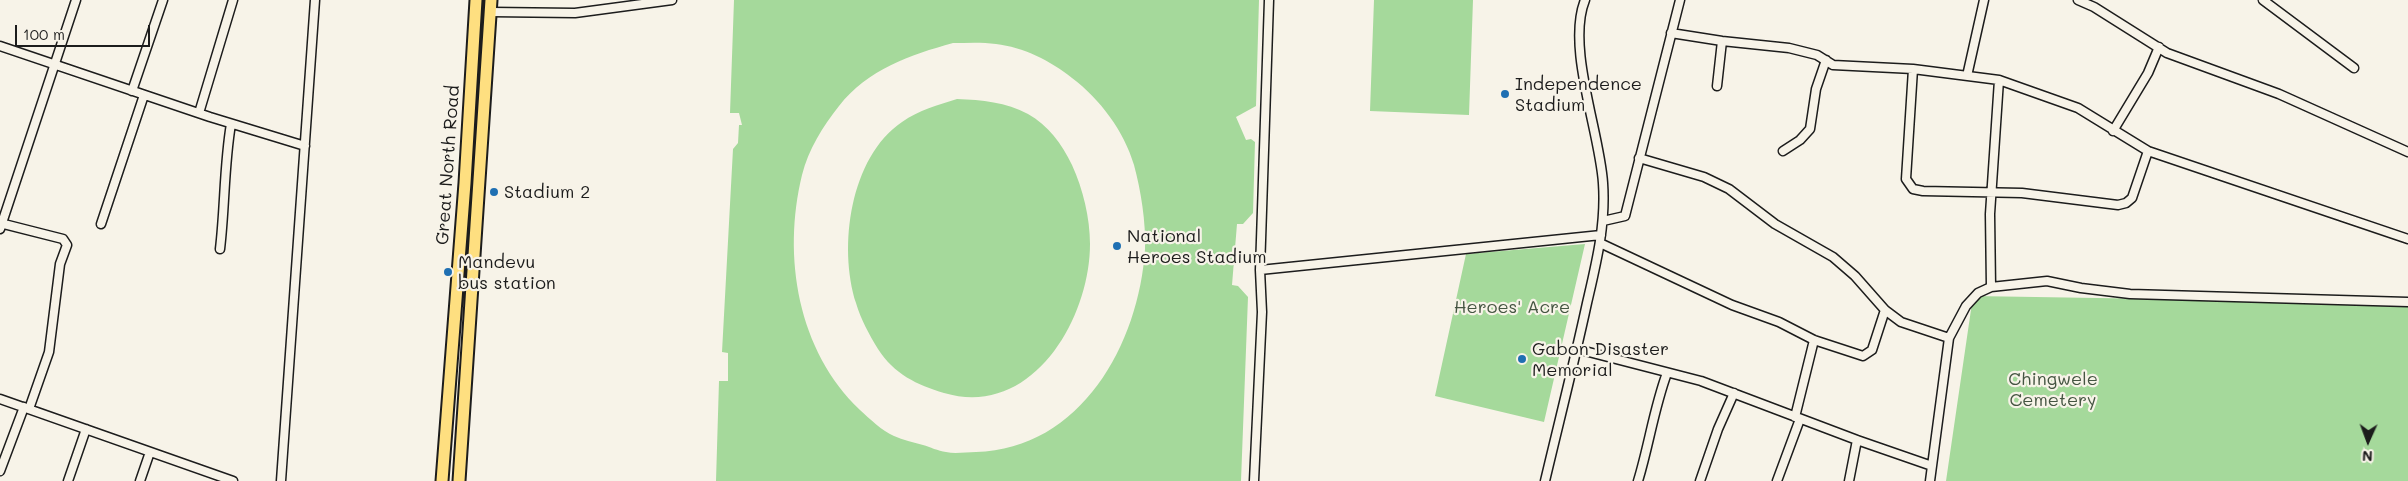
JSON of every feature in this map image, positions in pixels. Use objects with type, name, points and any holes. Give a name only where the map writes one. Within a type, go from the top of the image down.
[{"type":"main road","name":"Great North Road","points":[[442,481],[466,183],[476,0]]},
{"type":"main road","name":"Great North Road","points":[[459,481],[491,6]]},
{"type":"street","points":[[0,471],[49,352],[60,264],[67,245],[62,239],[1,225],[76,0]]},
{"type":"street","points":[[132,91],[163,0]]},
{"type":"street","points":[[199,113],[233,0]]},
{"type":"street","points":[[281,481],[316,0]]},
{"type":"street","points":[[491,6],[575,13],[672,0]]},
{"type":"street","points":[[1254,481],[1262,312],[1260,270],[1269,0]]},
{"type":"street","points":[[1545,481],[1577,349],[1604,221],[1603,182],[1592,125],[1580,39],[1579,22],[1585,0]]},
{"type":"street","points":[[1604,221],[1625,216],[1680,0]]},
{"type":"street","points":[[1967,76],[1984,0]]},
{"type":"street","points":[[2078,0],[2094,7],[2167,53],[2279,94],[2408,152]]},
{"type":"street","points":[[2263,0],[2354,68]]},
{"type":"street","points":[[1671,33],[1722,41],[1789,48],[1817,55],[1833,65],[1913,69],[1999,80],[2078,108],[2148,151],[2408,239]]},
{"type":"street","points":[[1717,86],[1722,41]]},
{"type":"street","points":[[0,46],[231,124],[305,146]]},
{"type":"street","points":[[2113,130],[2148,73],[2159,47]]},
{"type":"street","points":[[1783,152],[1800,140],[1810,129],[1816,89],[1826,60]]},
{"type":"street","points":[[1913,69],[1906,180],[1913,189],[1923,191],[2022,193],[2118,205],[2126,203],[2132,198],[2148,151]]},
{"type":"street","points":[[1991,287],[1990,214],[1993,192],[1999,80]]},
{"type":"street","points":[[101,224],[144,95]]},
{"type":"street","points":[[220,249],[225,200],[224,170],[231,124]]},
{"type":"street","points":[[1640,158],[1704,177],[1729,189],[1775,224],[1833,257],[1855,276],[1885,310],[1901,322],[1949,338]]},
{"type":"street","points":[[1260,270],[1601,239],[1732,305],[1779,322],[1814,340],[1863,356],[1869,354],[1885,310]]},
{"type":"street","points":[[1930,481],[1949,338],[1966,306],[1978,293],[1991,287],[2047,281],[2081,288],[2130,294],[2408,302]]},
{"type":"street","points":[[1777,481],[1797,418],[1814,340]]},
{"type":"street","points":[[1577,349],[1701,381],[1856,440],[1932,466]]},
{"type":"street","points":[[1638,481],[1656,402],[1667,373]]},
{"type":"street","points":[[1700,481],[1718,429],[1734,393]]},
{"type":"street","points":[[0,398],[150,452],[212,477],[233,481]]},
{"type":"street","points":[[68,481],[86,429]]},
{"type":"street","points":[[1849,481],[1856,440]]},
{"type":"street","points":[[140,481],[150,452]]},
{"type":"green space","points":[[734,0],[1259,0],[1256,106],[1236,117],[1246,140],[1251,139],[1255,142],[1253,213],[1243,224],[1237,224],[1232,285],[1238,286],[1248,297],[1241,481],[716,481],[719,381],[728,381],[728,353],[722,352],[733,149],[738,143],[739,125],[742,125],[739,113],[730,113]],"holes":[[[953,43],[996,44],[1016,48],[1046,61],[1064,72],[1092,96],[1110,117],[1130,152],[1141,196],[1145,239],[1140,285],[1131,320],[1117,354],[1098,385],[1074,412],[1046,432],[1013,446],[957,453],[940,451],[890,434],[860,410],[839,386],[822,360],[809,331],[800,301],[795,270],[794,238],[796,206],[808,156],[827,122],[839,106],[850,93],[876,73],[906,58]]]},
{"type":"green space","points":[[1374,0],[1473,0],[1469,115],[1370,111]]},
{"type":"green space","points":[[957,99],[1002,104],[1028,114],[1048,129],[1064,150],[1076,174],[1083,194],[1090,234],[1087,273],[1080,303],[1067,331],[1050,356],[1029,377],[1004,391],[976,397],[944,393],[915,382],[899,372],[884,358],[868,332],[858,309],[851,281],[848,256],[849,230],[853,205],[860,180],[870,157],[884,138],[908,118]]},
{"type":"green space","name":"Heroes' Acre","points":[[1585,244],[1544,422],[1435,396],[1466,254]]},
{"type":"green space","name":"Chingwele Cemetery","points":[[1973,296],[2408,303],[2408,481],[1946,481]]},
{"type":"place","name":"Independence Stadium","points":[[1505,94]]},
{"type":"place","name":"Stadium 2","points":[[494,192]]},
{"type":"place","name":"National Heroes Stadium","points":[[1117,246]]},
{"type":"place","name":"Mandevu bus station","points":[[448,272]]},
{"type":"place","name":"Gabon Disaster Memorial","points":[[1522,359]]}]
